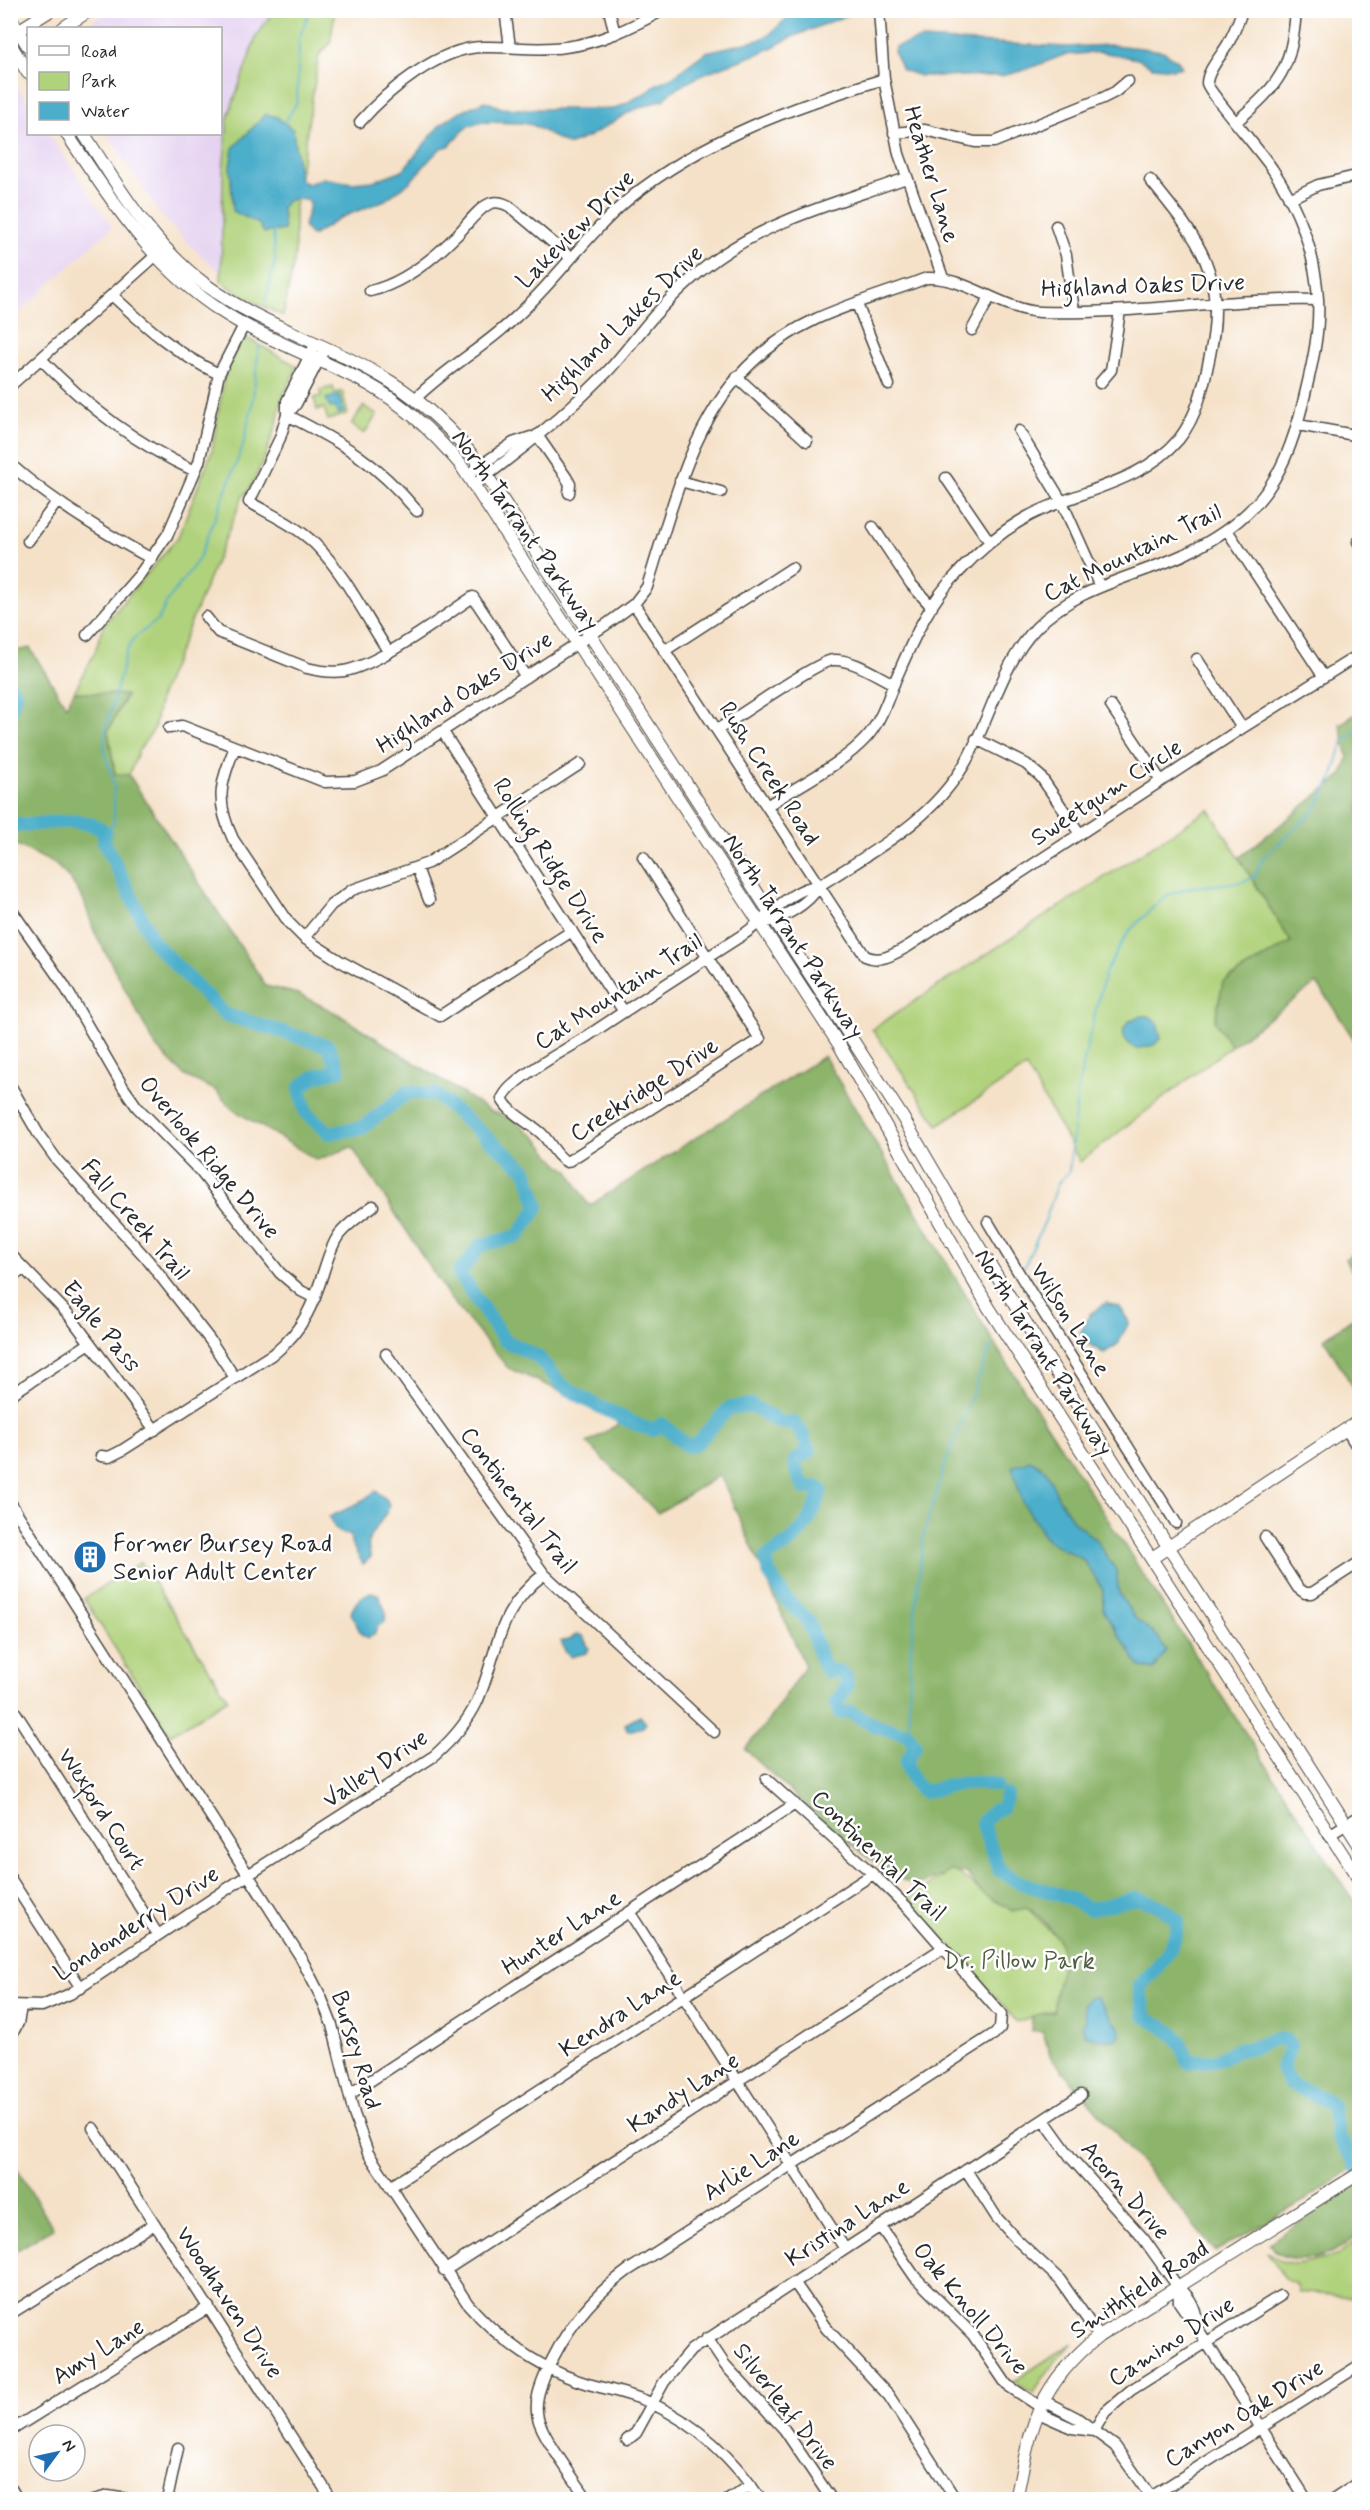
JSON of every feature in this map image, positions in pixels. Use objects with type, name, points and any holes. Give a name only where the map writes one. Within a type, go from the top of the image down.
[{"type":"main road","points":[[15,33],[51,10]]},
{"type":"main road","points":[[64,27],[90,10]]},
{"type":"main road","points":[[10,17],[15,33],[27,44]]},
{"type":"main road","points":[[10,44],[27,71]]},
{"type":"main road","name":"North Tarrant Parkway","points":[[69,135],[122,217],[155,256],[189,286],[219,310],[244,325],[368,384],[411,413],[443,444],[471,479],[840,1046],[989,1308],[1359,1881]]},
{"type":"main road","name":"North Tarrant Parkway","points":[[85,135],[147,227],[192,274],[225,297],[390,382],[415,399],[447,427],[484,470],[903,1118],[981,1251],[1359,1846]]},
{"type":"main road","points":[[80,153],[92,146]]},
{"type":"main road","points":[[1152,1558],[1359,1420]]},
{"type":"main road","points":[[1247,1709],[1266,1697]]},
{"type":"main road","name":"Smithfield Road","points":[[1016,2499],[1029,2435],[1039,2406],[1066,2364],[1099,2337],[1355,2175]]},
{"type":"street","points":[[505,10],[510,30],[510,47]]},
{"type":"street","points":[[609,10],[615,34]]},
{"type":"street","points":[[360,122],[372,108],[441,56],[465,48],[510,47],[534,50],[564,48],[594,42],[663,10]]},
{"type":"street","name":"Heather Lane","points":[[879,10],[884,79],[894,133],[906,178],[943,278]]},
{"type":"street","points":[[1237,121],[1261,101],[1281,77],[1288,62],[1296,10]]},
{"type":"street","name":"Cat Mountain Trail","points":[[502,1099],[514,1084],[773,916],[803,890],[819,886],[914,825],[943,796],[964,765],[1008,670],[1021,646],[1032,632],[1064,605],[1100,587],[1185,554],[1227,530],[1246,516],[1270,486],[1289,453],[1298,425],[1315,348],[1318,300],[1311,249],[1302,224],[1273,169],[1237,121],[1211,92],[1207,80],[1230,41],[1240,11]]},
{"type":"street","name":"Lakeview Drive","points":[[415,399],[433,381],[500,332],[537,298],[571,258],[630,199],[697,153],[745,129],[834,94],[884,79]]},
{"type":"street","points":[[894,133],[925,130],[975,142],[994,141],[1103,98],[1128,81]]},
{"type":"street","points":[[1289,199],[1326,183],[1359,175]]},
{"type":"street","name":"Highland Lakes Drive","points":[[471,479],[537,435],[607,372],[653,317],[726,252],[783,222],[906,178]]},
{"type":"street","points":[[768,806],[856,749],[872,730],[918,630],[932,607],[954,576],[989,541],[1028,517],[1143,469],[1157,460],[1180,438],[1194,413],[1202,391],[1216,325],[1214,283],[1204,257],[1176,213],[1150,180]]},
{"type":"street","points":[[370,291],[385,288],[405,278],[454,238],[484,207],[492,203],[499,202],[509,206],[571,258]]},
{"type":"street","points":[[1056,226],[1066,255],[1074,311]]},
{"type":"street","points":[[10,386],[165,247]]},
{"type":"street","name":"Highland Oaks Drive","points":[[170,728],[182,726],[325,782],[346,783],[381,771],[579,643],[634,604],[646,586],[692,449],[720,397],[753,360],[781,340],[814,320],[856,304],[927,278],[943,278],[1036,312],[1318,300]]},
{"type":"street","points":[[112,296],[169,345],[186,357],[219,374]]},
{"type":"street","points":[[972,330],[990,297]]},
{"type":"street","points":[[856,304],[889,385]]},
{"type":"street","points":[[1100,383],[1111,370],[1120,310]]},
{"type":"street","points":[[87,635],[152,559],[168,534],[195,471],[206,438],[219,374],[244,325]]},
{"type":"street","points":[[320,346],[287,401],[287,415],[280,438],[249,502],[293,527],[315,544],[337,572],[388,651]]},
{"type":"street","points":[[41,359],[72,392],[114,425],[163,456],[195,471]]},
{"type":"street","points":[[737,376],[807,441]]},
{"type":"street","points":[[287,415],[358,453],[386,477],[417,511]]},
{"type":"street","points":[[1298,425],[1359,436]]},
{"type":"street","points":[[1019,431],[1062,502],[1100,587]]},
{"type":"street","points":[[537,435],[570,484],[569,493]]},
{"type":"street","points":[[10,464],[57,502],[93,526],[152,559]]},
{"type":"street","points":[[946,478],[989,541]]},
{"type":"street","points":[[680,482],[721,492]]},
{"type":"street","points":[[28,541],[57,502]]},
{"type":"street","points":[[873,527],[911,584],[932,607]]},
{"type":"street","points":[[1227,530],[1323,676]]},
{"type":"street","points":[[664,651],[792,568]]},
{"type":"street","points":[[206,617],[218,632],[319,671],[342,672],[356,668],[388,651],[473,597],[526,677]]},
{"type":"street","name":"Rush Creek Road","points":[[634,604],[865,956],[875,960]]},
{"type":"street","name":"Sweetgum Circle","points":[[875,960],[890,957],[907,947],[1359,654]]},
{"type":"street","points":[[1197,659],[1242,728]]},
{"type":"street","points":[[717,730],[814,668],[833,660],[860,667],[894,684]]},
{"type":"street","points":[[1111,706],[1161,782]]},
{"type":"street","name":"Rolling Ridge Drive","points":[[443,732],[624,1012]]},
{"type":"street","points":[[976,739],[1034,769],[1080,834]]},
{"type":"street","points":[[235,747],[222,777],[221,790],[226,826],[289,923],[304,938],[340,961],[440,1016],[572,931]]},
{"type":"street","points":[[304,938],[331,905],[352,890],[417,868],[580,764]]},
{"type":"street","points":[[643,857],[708,958]]},
{"type":"street","points":[[417,868],[429,900]]},
{"type":"street","name":"Overlook Ridge Drive","points":[[10,908],[63,985],[137,1107],[200,1171],[280,1273],[301,1291],[315,1298]]},
{"type":"street","name":"Creekridge Drive","points":[[502,1099],[507,1107],[542,1134],[559,1156],[567,1162],[760,1039],[708,958]]},
{"type":"street","name":"Fall Creek Trail","points":[[10,1085],[39,1135],[57,1160],[147,1259],[210,1340],[235,1378]]},
{"type":"street","points":[[101,1456],[109,1457],[121,1451],[289,1341],[304,1324],[331,1248],[338,1236],[373,1206]]},
{"type":"street","name":"Wilson Lane","points":[[988,1222],[1011,1263],[1029,1287],[1052,1328],[1176,1523]]},
{"type":"street","name":"Eagle Pass","points":[[10,1254],[69,1315],[155,1430]]},
{"type":"street","points":[[10,1278],[24,1269]]},
{"type":"street","points":[[10,1395],[90,1343]]},
{"type":"street","name":"Continental Trail","points":[[386,1354],[544,1574],[714,1732]]},
{"type":"street","points":[[1346,1429],[1359,1451]]},
{"type":"street","points":[[1105,1448],[1121,1438]]},
{"type":"street","name":"Bursey Road","points":[[10,1502],[300,1956],[321,1996],[338,2045],[360,2133],[368,2153],[444,2271],[484,2322],[511,2346],[548,2369],[652,2403],[684,2420],[709,2438],[736,2464],[761,2499]]},
{"type":"street","points":[[1265,1537],[1302,1592],[1312,1593],[1359,1562]]},
{"type":"street","name":"Valley Drive","points":[[248,1875],[419,1767],[447,1745],[478,1700],[505,1618],[522,1593],[544,1574]]},
{"type":"street","name":"Wexford Court","points":[[10,1704],[158,1935]]},
{"type":"street","name":"Continental Trail","points":[[766,1779],[873,1874],[1001,2014],[1002,2022]]},
{"type":"street","name":"Hunter Lane","points":[[350,2094],[795,1804]]},
{"type":"street","points":[[1329,1835],[1359,1816]]},
{"type":"street","name":"Kendra Lane","points":[[390,2187],[873,1874]]},
{"type":"street","name":"Londonderry Drive","points":[[16,2006],[42,2006],[81,1988],[248,1875]]},
{"type":"street","points":[[10,1878],[81,1988]]},
{"type":"street","points":[[630,1913],[845,2249]]},
{"type":"street","name":"Kandy Lane","points":[[444,2271],[943,1948]]},
{"type":"street","points":[[10,2038],[18,2023],[16,2006]]},
{"type":"street","name":"Arlie Lane","points":[[588,2499],[542,2427],[538,2416],[538,2396],[548,2369],[557,2349],[579,2314],[611,2283],[994,2034],[1002,2022]]},
{"type":"street","name":"Kristina Lane","points":[[627,2440],[636,2433],[652,2403],[680,2361],[707,2338],[1081,2095]]},
{"type":"street","name":"Acorn Drive","points":[[1044,2120],[1072,2160],[1143,2238],[1178,2287],[1179,2302],[1307,2499]]},
{"type":"street","name":"Woodhaven Drive","points":[[93,2128],[332,2499]]},
{"type":"street","points":[[966,2170],[997,2218],[1016,2239],[1056,2275],[1099,2337]]},
{"type":"street","points":[[10,2314],[154,2224]]},
{"type":"street","name":"Oak Knoll Drive","points":[[880,2226],[910,2271],[973,2335],[1007,2385],[1039,2406],[1050,2404],[1115,2446],[1152,2498]]},
{"type":"street","points":[[794,2282],[826,2328],[889,2396],[956,2499]]},
{"type":"street","name":"Camino Drive","points":[[1094,2431],[1105,2412],[1117,2401],[1281,2296]]},
{"type":"street","name":"Amy Lane","points":[[10,2431],[209,2307]]},
{"type":"street","name":"Silverleaf Drive","points":[[707,2338],[725,2365],[783,2429],[832,2499]]},
{"type":"street","name":"Canyon Oak Drive","points":[[1152,2498],[1359,2365]]},
{"type":"street","points":[[167,2499],[178,2448]]},
{"type":"street","points":[[1333,2499],[1359,2482]]},
{"type":"street","points":[[728,2499],[751,2485]]},
{"type":"street","points":[[10,2487],[18,2499]]},
{"type":"street","points":[[94,2499],[108,2496],[132,2499]]},
{"type":"shaded area","points":[[108,11],[273,11],[256,37],[228,117],[223,172],[221,273],[161,215],[108,135],[222,135],[222,27],[83,27]]},
{"type":"shaded area","points":[[12,78],[27,100],[27,135],[50,135],[112,227],[11,320],[10,79]]},
{"type":"green space","points":[[273,11],[335,11],[330,44],[319,55],[295,207],[295,255],[283,316],[246,298],[221,281],[223,172],[228,117],[256,37]]},
{"type":"green space","points":[[243,336],[297,366],[281,401],[277,423],[264,459],[249,490],[243,496],[160,697],[154,729],[139,750],[129,775],[115,774],[108,731],[126,696],[74,692],[95,652],[103,626],[178,537],[212,451],[225,373]]},
{"type":"green space","points":[[333,387],[335,393],[342,391],[348,414],[328,420],[324,408],[317,410],[314,398],[321,396],[320,390]]},
{"type":"green space","points":[[364,406],[377,415],[364,434],[351,424]]},
{"type":"green space","points":[[30,648],[66,706],[74,692],[126,695],[108,731],[115,774],[129,775],[266,986],[298,994],[338,1014],[490,1111],[511,1118],[537,1138],[557,1163],[569,1171],[589,1206],[824,1056],[994,1343],[1359,1909],[1359,2164],[1304,2201],[1216,2251],[1050,2056],[1043,2032],[1031,2031],[1032,2016],[1054,2011],[1056,1988],[1062,1968],[1061,1948],[1048,1926],[1035,1913],[1026,1908],[1012,1911],[986,1896],[966,1872],[951,1871],[930,1881],[917,1884],[903,1880],[882,1868],[830,1827],[745,1749],[768,1721],[805,1666],[720,1475],[658,1513],[587,1443],[625,1420],[508,1368],[450,1298],[352,1147],[317,1160],[232,1109],[215,1090],[185,1076],[156,1047],[94,931],[84,901],[71,880],[55,864],[11,842],[10,652]]},
{"type":"green space","points":[[1359,712],[1360,865],[1354,875],[1360,883],[1359,1047],[1317,983],[1231,1046],[1215,1021],[1223,982],[1291,942],[1239,858],[1342,775],[1348,758],[1340,724]]},
{"type":"green space","points":[[1209,809],[1291,942],[1223,982],[1215,1021],[1231,1046],[1080,1162],[1026,1067],[938,1125],[872,1029]]},
{"type":"green space","points":[[1359,1249],[1359,1283],[1345,1259]]},
{"type":"green space","points":[[1359,1314],[1359,1397],[1324,1339]]},
{"type":"green space","points":[[141,1562],[228,1699],[170,1735],[84,1599]]},
{"type":"green space","name":"Dr. Pillow Park","points":[[953,1869],[985,1894],[1027,1908],[1061,1941],[1063,1973],[1053,2010],[1017,2022],[909,1899]]},
{"type":"green space","points":[[11,2159],[53,2228],[10,2254]]},
{"type":"green space","points":[[1359,2182],[1359,2233],[1343,2246],[1324,2255],[1298,2259],[1281,2255],[1269,2243]]},
{"type":"green space","points":[[1359,2238],[1359,2298],[1298,2292],[1295,2283],[1284,2278],[1267,2251],[1281,2261],[1296,2264],[1336,2256]]},
{"type":"green space","points":[[1072,2343],[1053,2364],[1033,2393],[1014,2381]]},
{"type":"water","points":[[801,11],[858,11],[792,37],[763,52],[705,73],[672,91],[663,101],[631,111],[590,136],[568,145],[533,125],[483,122],[468,126],[449,146],[441,148],[410,182],[385,200],[340,218],[314,235],[310,235],[304,226],[310,204],[308,200],[293,199],[287,202],[282,208],[284,230],[264,233],[259,224],[233,211],[230,167],[233,148],[266,114],[277,117],[293,130],[300,180],[308,184],[323,178],[352,183],[373,181],[403,170],[440,125],[459,112],[485,101],[502,108],[517,109],[615,109],[672,77],[706,52],[759,40],[769,35],[787,18]]},
{"type":"water","points":[[921,39],[1066,47],[1112,45],[1142,48],[1163,51],[1177,60],[1182,67],[1173,69],[1153,67],[1138,59],[1101,52],[1064,55],[1022,71],[1001,76],[920,76],[902,70],[894,52],[895,47]]},
{"type":"water","points":[[339,395],[344,412],[338,414],[335,407],[330,408],[326,399]]},
{"type":"water","points":[[1149,1016],[1157,1022],[1161,1038],[1154,1045],[1136,1049],[1126,1039],[1124,1030],[1130,1021]]},
{"type":"water","points":[[1106,1303],[1120,1307],[1129,1322],[1118,1344],[1104,1353],[1085,1342],[1080,1334],[1090,1314]]},
{"type":"water","points":[[1030,1460],[1046,1470],[1058,1497],[1074,1522],[1095,1539],[1116,1570],[1119,1593],[1134,1617],[1158,1637],[1166,1650],[1154,1670],[1139,1666],[1103,1610],[1103,1590],[1084,1560],[1048,1541],[1023,1503],[1012,1467]]},
{"type":"water","points":[[376,1491],[387,1500],[389,1506],[371,1536],[369,1549],[371,1557],[363,1564],[351,1543],[350,1534],[337,1530],[329,1517],[357,1504]]},
{"type":"water","points":[[371,1592],[378,1594],[386,1612],[385,1621],[368,1638],[361,1634],[351,1613],[358,1600]]},
{"type":"water","points":[[577,1634],[583,1636],[589,1649],[586,1653],[571,1657],[566,1653],[561,1641],[569,1640]]},
{"type":"water","points":[[640,1716],[646,1723],[643,1727],[628,1731],[625,1724]]},
{"type":"water","points":[[1096,1997],[1120,2029],[1120,2037],[1108,2040],[1086,2035],[1082,2027],[1086,2020],[1083,2005],[1089,1998]]},
{"type":"waterway","points":[[283,125],[297,102],[299,38],[310,10]]},
{"type":"waterway","points":[[265,302],[275,262],[273,229]]},
{"type":"waterway","points":[[105,832],[114,823],[114,785],[104,747],[105,732],[127,650],[135,637],[158,620],[168,600],[198,560],[243,446],[252,406],[259,346]]},
{"type":"waterway","points":[[10,685],[15,694],[10,712]]},
{"type":"waterway","points":[[1024,1267],[1045,1221],[1058,1183],[1069,1171],[1077,1095],[1105,973],[1128,932],[1165,896],[1192,887],[1241,882],[1255,877],[1262,859],[1315,810],[1332,779],[1343,741],[1360,729]]},
{"type":"waterway","points":[[10,825],[71,821],[83,822],[105,832],[104,841],[154,943],[224,1014],[328,1046],[339,1070],[316,1076],[300,1087],[306,1113],[329,1133],[362,1128],[408,1092],[436,1095],[526,1170],[538,1207],[518,1236],[481,1245],[459,1273],[504,1340],[538,1357],[562,1385],[592,1403],[642,1427],[653,1430],[662,1424],[687,1446],[697,1443],[729,1408],[751,1405],[778,1422],[794,1423],[802,1433],[809,1452],[795,1460],[796,1470],[804,1488],[817,1487],[821,1490],[811,1515],[801,1530],[766,1559],[769,1573],[785,1598],[809,1622],[822,1662],[828,1671],[839,1671],[846,1677],[847,1686],[836,1704],[840,1712],[851,1712],[876,1726],[908,1734],[915,1746],[906,1763],[915,1783],[925,1792],[960,1784],[996,1785]]},
{"type":"waterway","points":[[908,1734],[911,1648],[924,1532],[945,1464],[991,1346]]},
{"type":"waterway","points":[[1006,1795],[1002,1808],[993,1811],[982,1823],[999,1870],[1021,1883],[1067,1897],[1090,1909],[1137,1898],[1160,1906],[1178,1921],[1170,1949],[1139,1987],[1145,2016],[1173,2033],[1181,2043],[1188,2062],[1218,2060],[1236,2050],[1251,2048],[1275,2039],[1285,2040],[1290,2046],[1282,2068],[1290,2084],[1322,2098],[1332,2106],[1338,2136],[1360,2174]]},
{"type":"place","name":"Former Bursey Road Senior Adult Center","points":[[90,1557]]}]
